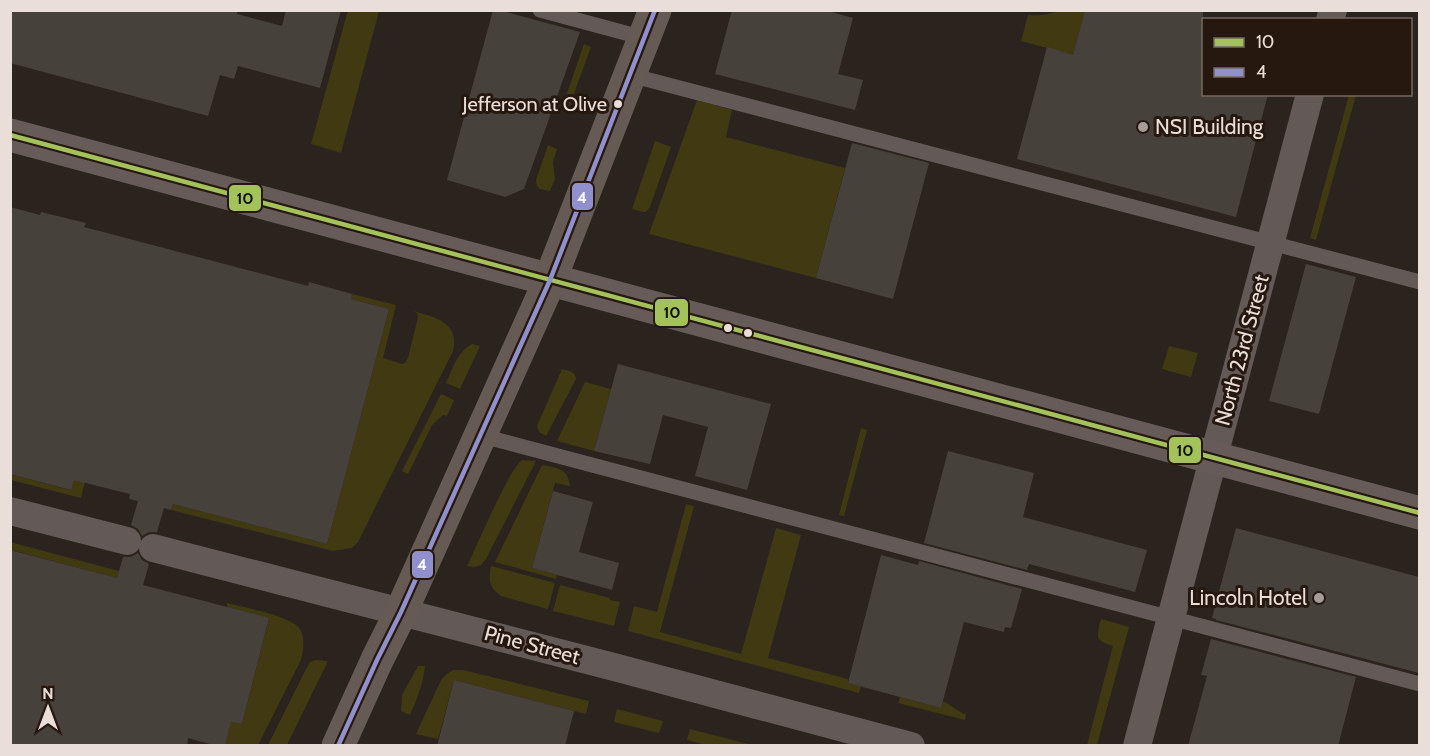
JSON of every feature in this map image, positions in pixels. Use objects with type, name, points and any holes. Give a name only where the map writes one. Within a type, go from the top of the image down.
[{"type":"main road","points":[[338,746],[376,660],[401,612],[550,280],[649,24]]},
{"type":"main road","points":[[10,135],[1419,513]]},
{"type":"street","name":"North 23rd Street","points":[[1137,746],[1309,96]]},
{"type":"street","name":"Pine Street","points":[[10,511],[911,746]]},
{"type":"lane","points":[[540,10],[649,24]]},
{"type":"lane","points":[[630,75],[1419,282]]},
{"type":"lane","points":[[479,435],[1419,684]]},
{"type":"shaded area","points":[[348,10],[379,11],[341,153],[311,144]]},
{"type":"shaded area","points":[[1085,11],[1073,55],[1021,41],[1028,15]]},
{"type":"shaded area","points":[[584,44],[591,47],[568,110],[562,108]]},
{"type":"shaded area","points":[[1349,96],[1356,96],[1316,240],[1310,238]]},
{"type":"shaded area","points":[[697,100],[732,110],[726,137],[845,168],[816,278],[649,234]]},
{"type":"shaded area","points":[[655,141],[671,147],[650,207],[643,212],[632,209]]},
{"type":"shaded area","points":[[548,145],[557,149],[553,162],[555,179],[550,191],[540,189],[536,180]]},
{"type":"shaded area","points":[[352,294],[396,305],[383,358],[405,363],[418,317],[413,311],[444,322],[453,333],[454,341],[453,351],[358,542],[352,548],[333,551],[171,510],[173,504],[327,544],[389,309],[351,299]]},
{"type":"shaded area","points":[[472,344],[480,346],[460,389],[446,383],[459,356]]},
{"type":"shaded area","points":[[1169,346],[1198,353],[1191,377],[1162,369]]},
{"type":"shaded area","points":[[562,369],[573,373],[576,379],[546,436],[539,432],[537,426]]},
{"type":"shaded area","points":[[585,382],[611,389],[594,451],[557,441]]},
{"type":"shaded area","points":[[441,394],[454,400],[447,416],[443,415],[432,425],[408,474],[402,471]]},
{"type":"shaded area","points":[[861,428],[867,430],[844,516],[839,515]]},
{"type":"shaded area","points":[[522,460],[536,461],[486,559],[481,565],[467,566],[509,478]]},
{"type":"shaded area","points":[[542,465],[564,472],[570,486],[555,483],[532,568],[557,575],[556,579],[495,562]]},
{"type":"shaded area","points":[[10,474],[70,490],[74,479],[85,482],[81,498],[11,480]]},
{"type":"shaded area","points":[[686,504],[694,506],[660,632],[741,654],[776,528],[801,535],[768,658],[848,679],[848,683],[861,686],[859,693],[628,631],[634,606],[657,612]]},
{"type":"shaded area","points":[[10,542],[119,571],[117,578],[11,550]]},
{"type":"shaded area","points":[[491,566],[555,583],[548,609],[501,596],[490,583]]},
{"type":"shaded area","points":[[560,585],[620,602],[614,626],[553,611]]},
{"type":"shaded area","points":[[227,603],[266,612],[286,620],[299,628],[303,635],[301,660],[258,745],[225,746],[231,722],[242,724],[269,619],[227,607]]},
{"type":"shaded area","points":[[1101,619],[1129,627],[1097,745],[1087,745],[1113,646],[1098,637]]},
{"type":"shaded area","points":[[328,661],[287,745],[268,745],[306,669],[310,662]]},
{"type":"shaded area","points":[[418,666],[425,666],[424,673],[410,715],[401,711],[402,695]]},
{"type":"shaded area","points":[[453,670],[463,670],[589,701],[586,714],[454,680],[438,739],[416,734],[441,680]]},
{"type":"shaded area","points":[[900,697],[941,708],[945,702],[966,714],[965,720],[898,703]]},
{"type":"shaded area","points":[[617,709],[663,721],[659,733],[614,722]]},
{"type":"shaded area","points":[[690,729],[752,745],[705,745],[687,740]]},
{"type":"building","points":[[10,10],[238,10],[237,14],[282,26],[286,10],[341,10],[320,88],[238,66],[234,79],[220,75],[208,116],[10,63]]},
{"type":"building","points":[[493,10],[580,32],[524,189],[505,197],[447,180]]},
{"type":"building","points":[[732,10],[824,10],[853,18],[838,74],[863,80],[855,110],[715,74]]},
{"type":"building","name":"NSI Building","points":[[1085,10],[1203,10],[1202,96],[1267,96],[1236,217],[1017,159],[1047,47],[1073,55]]},
{"type":"building","points":[[852,143],[929,163],[893,299],[816,278]]},
{"type":"building","points":[[10,207],[86,223],[84,227],[308,286],[309,282],[352,294],[351,299],[389,309],[327,544],[173,504],[171,510],[164,508],[157,532],[149,532],[142,536],[138,529],[131,525],[138,501],[129,499],[130,494],[74,480],[71,490],[10,474]]},
{"type":"building","points":[[1306,264],[1356,277],[1319,414],[1269,401]]},
{"type":"building","points":[[618,364],[771,404],[747,490],[695,476],[708,427],[663,415],[650,464],[594,451]]},
{"type":"building","points":[[948,451],[1034,473],[1023,517],[1147,550],[1135,592],[1029,564],[1027,570],[924,543]]},
{"type":"building","points":[[553,491],[593,502],[579,552],[619,563],[612,590],[532,568]]},
{"type":"building","name":"Lincoln Hotel","points":[[1236,528],[1419,577],[1419,673],[1212,618]]},
{"type":"building","points":[[10,550],[117,578],[123,557],[131,557],[138,553],[142,560],[149,564],[143,585],[269,618],[242,724],[231,722],[225,746],[188,738],[187,746],[10,746]]},
{"type":"building","points":[[881,555],[918,565],[919,561],[1022,589],[1011,628],[1005,627],[1004,632],[964,622],[941,708],[848,683]]},
{"type":"building","points":[[1211,639],[1356,677],[1338,746],[1188,746],[1207,676],[1201,675]]},
{"type":"building","points":[[454,680],[574,711],[565,746],[437,746]]},
{"type":"transit line","name":"4","points":[[338,746],[401,612],[550,280],[655,10]]},
{"type":"transit line","name":"10","points":[[10,135],[1420,513]]},
{"type":"place","name":"Jefferson at Olive","points":[[618,104]]},
{"type":"place","name":"NSI Building","points":[[1143,127]]},
{"type":"place","name":"Lincoln Hotel","points":[[1319,598]]}]
